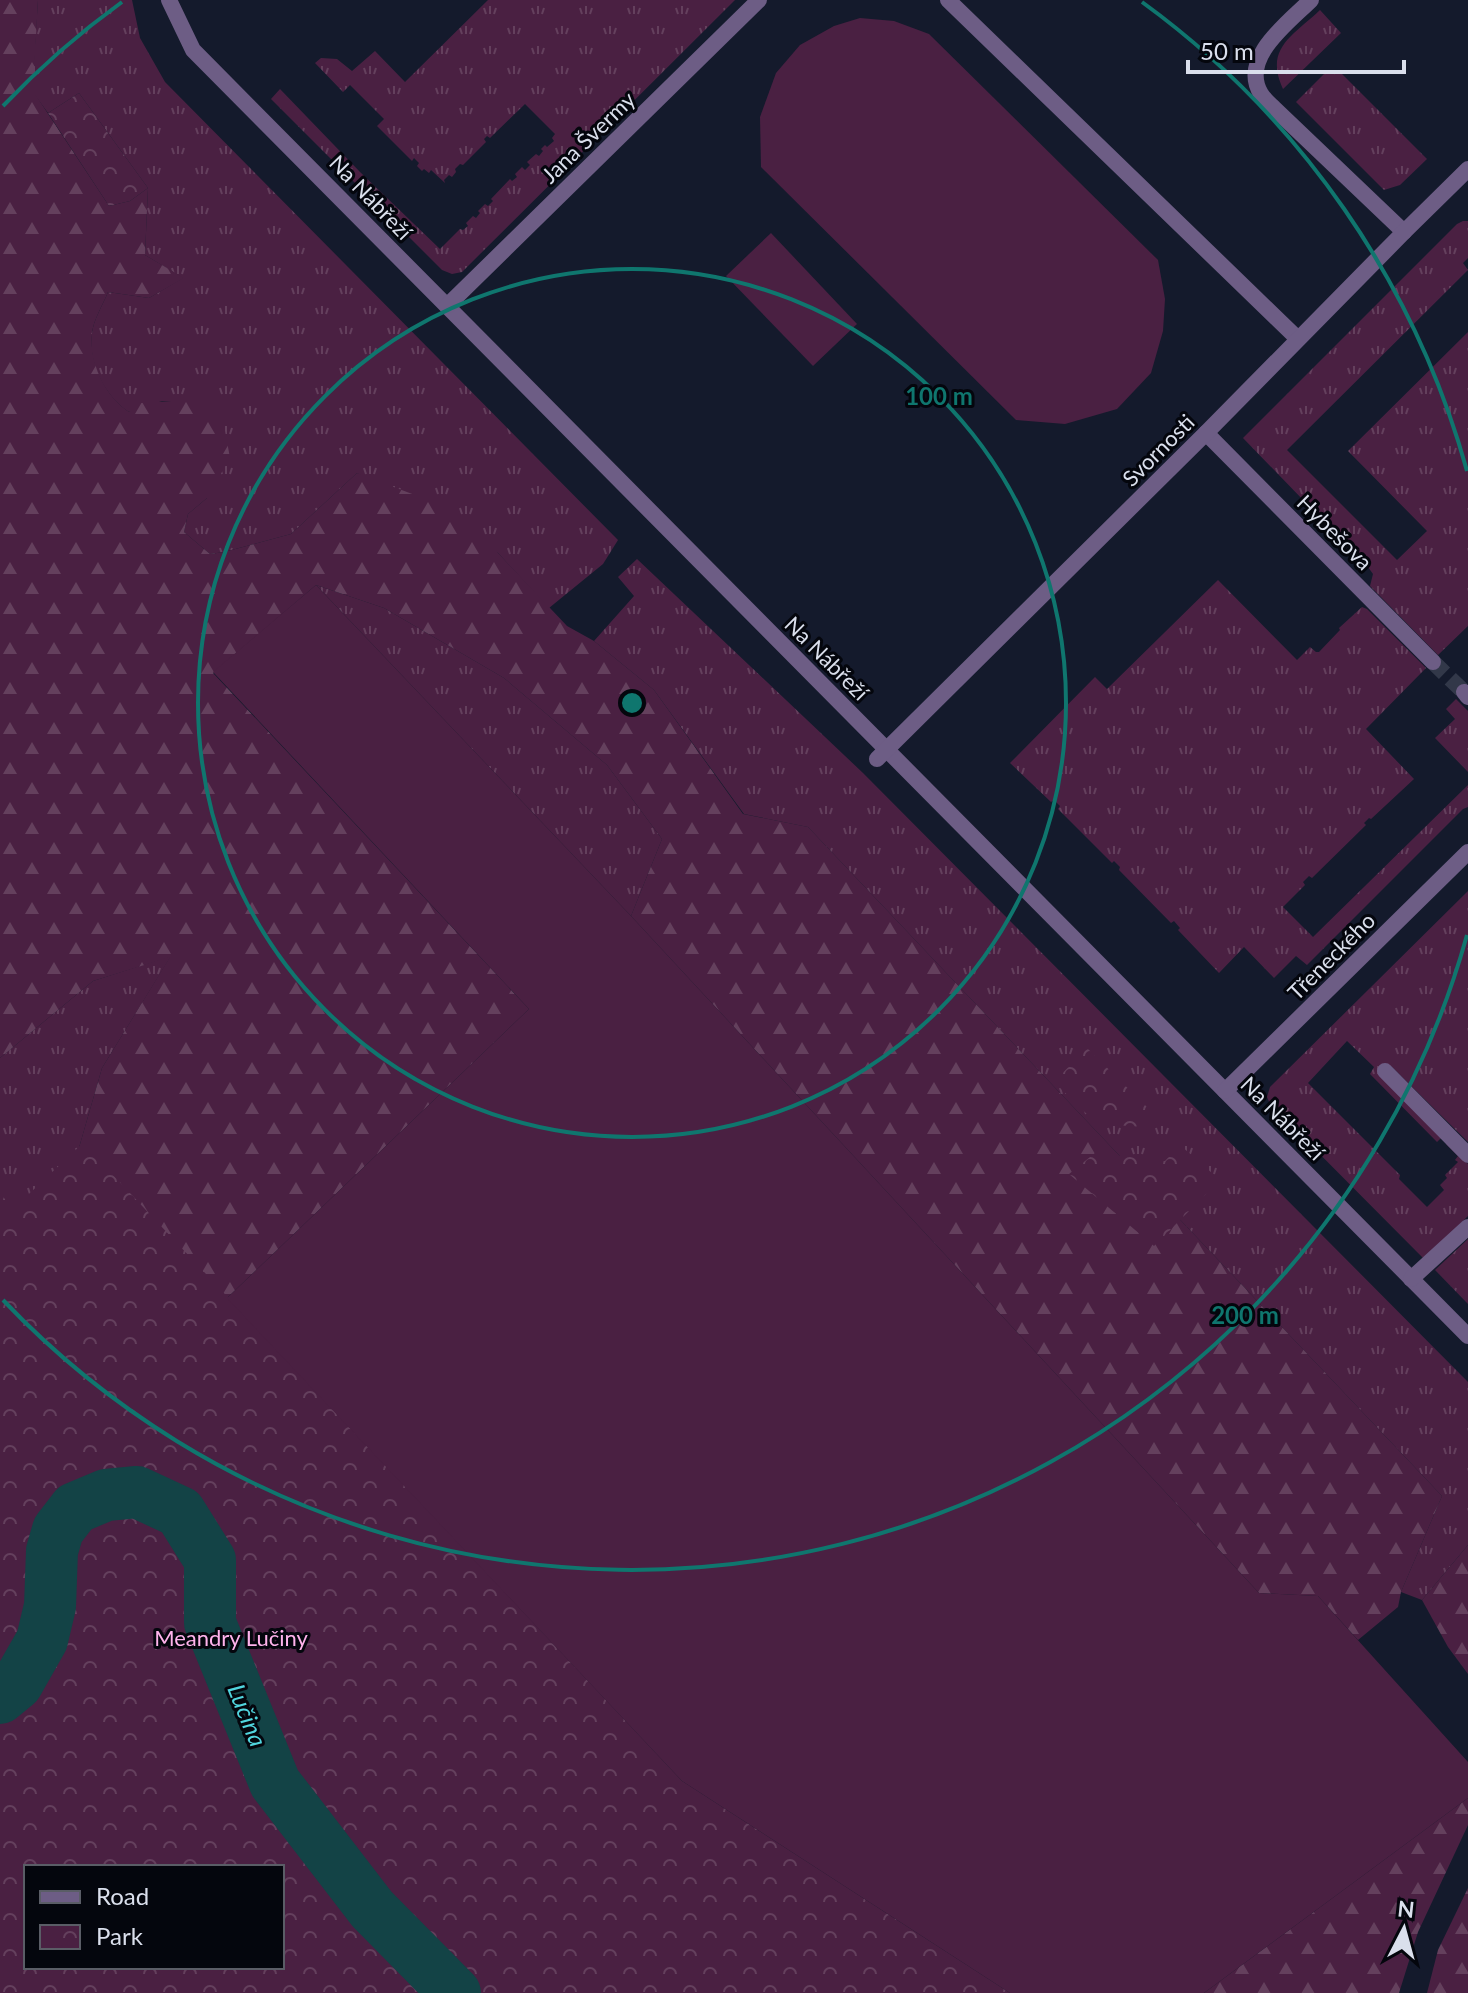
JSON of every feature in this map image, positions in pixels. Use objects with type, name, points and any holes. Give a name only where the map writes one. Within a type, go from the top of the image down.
[{"type":"street","name":"Na Nábřeží","points":[[169,0],[193,50],[447,306],[882,755],[1225,1091],[1468,1336]]},
{"type":"street","name":"Jana Švermy","points":[[447,306],[759,0]]},
{"type":"street","points":[[948,0],[1298,339]]},
{"type":"street","points":[[1311,0],[1266,44],[1259,57],[1256,80],[1260,93],[1404,232]]},
{"type":"street","name":"Svornosti","points":[[882,755],[1404,232],[1465,176]]},
{"type":"street","name":"Hybešova","points":[[1206,433],[1433,662]]},
{"type":"street","name":"Třeneckého","points":[[1225,1091],[1468,852]]},
{"type":"street","points":[[1385,1071],[1468,1155]]},
{"type":"street","points":[[1411,1279],[1468,1227]]},
{"type":"green space","points":[[0,0],[38,0],[33,91],[109,206],[130,201],[148,188],[145,255],[184,278],[149,298],[108,292],[94,323],[92,345],[100,378],[113,397],[129,412],[141,403],[202,399],[221,409],[230,458],[207,498],[188,514],[184,532],[210,554],[291,534],[357,473],[449,508],[498,553],[567,626],[594,641],[654,690],[743,814],[808,827],[1442,1496],[1401,1592],[1398,1607],[1358,1640],[1318,1596],[1259,1593],[631,916],[662,839],[607,765],[504,678],[384,608],[316,585],[213,673],[529,1009],[227,1298],[59,1217],[102,1068],[170,957],[93,981],[0,1058]]},
{"type":"green space","points":[[38,0],[132,0],[140,38],[165,82],[618,540],[603,564],[549,608],[498,553],[357,473],[291,534],[210,554],[184,532],[188,514],[207,498],[178,401],[162,401],[129,412],[113,397],[100,378],[91,345],[94,323],[108,292],[149,298],[183,278],[145,255],[148,188],[79,93],[48,113],[32,91]]},
{"type":"green space","points":[[488,0],[735,0],[462,272],[452,274],[442,270],[271,99],[280,89],[440,249],[460,229],[468,226],[466,223],[473,216],[476,218],[485,204],[488,206],[493,201],[491,199],[510,179],[512,181],[517,177],[515,174],[522,167],[525,170],[530,165],[527,162],[536,154],[539,156],[545,145],[547,147],[554,141],[552,138],[555,134],[525,104],[490,138],[487,136],[484,139],[486,142],[455,169],[452,177],[449,175],[444,180],[445,183],[431,170],[429,173],[424,169],[422,171],[414,158],[412,161],[377,126],[384,119],[350,85],[343,92],[315,63],[321,58],[337,59],[352,71],[375,51],[405,82]]},
{"type":"green space","points":[[1320,10],[1341,33],[1283,89],[1278,75],[1279,53],[1291,36]]},
{"type":"green space","points":[[860,18],[894,21],[929,34],[1158,260],[1165,299],[1163,331],[1151,373],[1117,409],[1065,424],[1016,420],[761,167],[760,117],[776,73],[800,45],[834,26]]},
{"type":"green space","points":[[1328,70],[1339,71],[1427,159],[1400,185],[1384,190],[1296,102]]},
{"type":"green space","points":[[79,93],[148,188],[130,201],[109,206],[48,113]]},
{"type":"green space","points":[[1463,221],[1468,221],[1468,258],[1463,263],[1468,270],[1287,450],[1397,560],[1427,531],[1348,451],[1468,332],[1468,626],[1438,655],[1370,586],[1373,574],[1368,567],[1243,438]]},
{"type":"green space","points":[[771,233],[857,324],[813,366],[726,276]]},
{"type":"green space","points":[[637,559],[863,773],[1468,1382],[1468,1545],[1422,1600],[1401,1592],[1442,1496],[808,827],[744,814],[654,690],[594,641],[634,596],[618,577]]},
{"type":"green space","points":[[1218,580],[1297,660],[1310,647],[1319,652],[1362,607],[1426,668],[1366,729],[1414,779],[1369,818],[1364,823],[1366,825],[1312,878],[1309,876],[1303,882],[1305,885],[1283,907],[1313,937],[1468,785],[1468,807],[1307,965],[1296,956],[1274,978],[1244,947],[1219,973],[1178,930],[1180,928],[1174,921],[1171,923],[1119,870],[1120,867],[1114,861],[1112,863],[1058,809],[1060,806],[1054,800],[1051,802],[1010,763],[1095,677],[1107,689]]},
{"type":"green space","points":[[316,585],[384,608],[504,678],[607,765],[662,839],[631,916]]},
{"type":"green space","points":[[316,585],[631,916],[1259,1593],[1318,1596],[1468,1762],[1468,1798],[1204,1993],[1010,1993],[682,1781],[227,1298],[529,1009],[213,672]]},
{"type":"green space","points":[[1456,699],[1468,711],[1468,772],[1435,738],[1455,719],[1446,709]]},
{"type":"green space","points":[[1468,891],[1468,1142],[1391,1066],[1381,1075],[1442,1137],[1437,1142],[1370,1074],[1374,1067],[1347,1041],[1308,1083],[1400,1175],[1399,1179],[1427,1207],[1444,1190],[1440,1185],[1447,1178],[1445,1175],[1458,1162],[1455,1160],[1458,1156],[1447,1142],[1468,1164],[1468,1216],[1424,1259],[1270,1104],[1267,1097],[1270,1087]]},
{"type":"green space","points":[[171,956],[102,1068],[59,1217],[0,1260],[0,1058],[93,981]]},
{"type":"green space","points":[[1087,1048],[1154,1114],[1145,1127],[1097,1124],[1054,1082]]},
{"type":"green space","name":"Meandry Lučiny","points":[[83,1143],[682,1781],[1010,1993],[0,1993],[0,1194],[14,1208]]},
{"type":"green space","points":[[1180,1145],[1220,1180],[1154,1246],[1069,1174],[1095,1153],[1165,1161]]},
{"type":"green space","points":[[1468,1239],[1468,1304],[1435,1270]]},
{"type":"green space","points":[[1468,1545],[1468,1674],[1448,1647],[1422,1600]]},
{"type":"green space","points":[[1468,1798],[1468,1825],[1418,1932],[1399,1993],[1204,1993]]},
{"type":"green space","points":[[1468,1888],[1468,1993],[1427,1993],[1438,1950]]},
{"type":"waterway","name":"Lučina","points":[[0,1698],[17,1684],[42,1640],[50,1606],[52,1551],[58,1530],[75,1508],[106,1495],[137,1492],[180,1512],[210,1560],[210,1623],[275,1783],[372,1909],[455,1993]]},
{"type":"tunnel","points":[[1433,662],[1464,692]]}]
